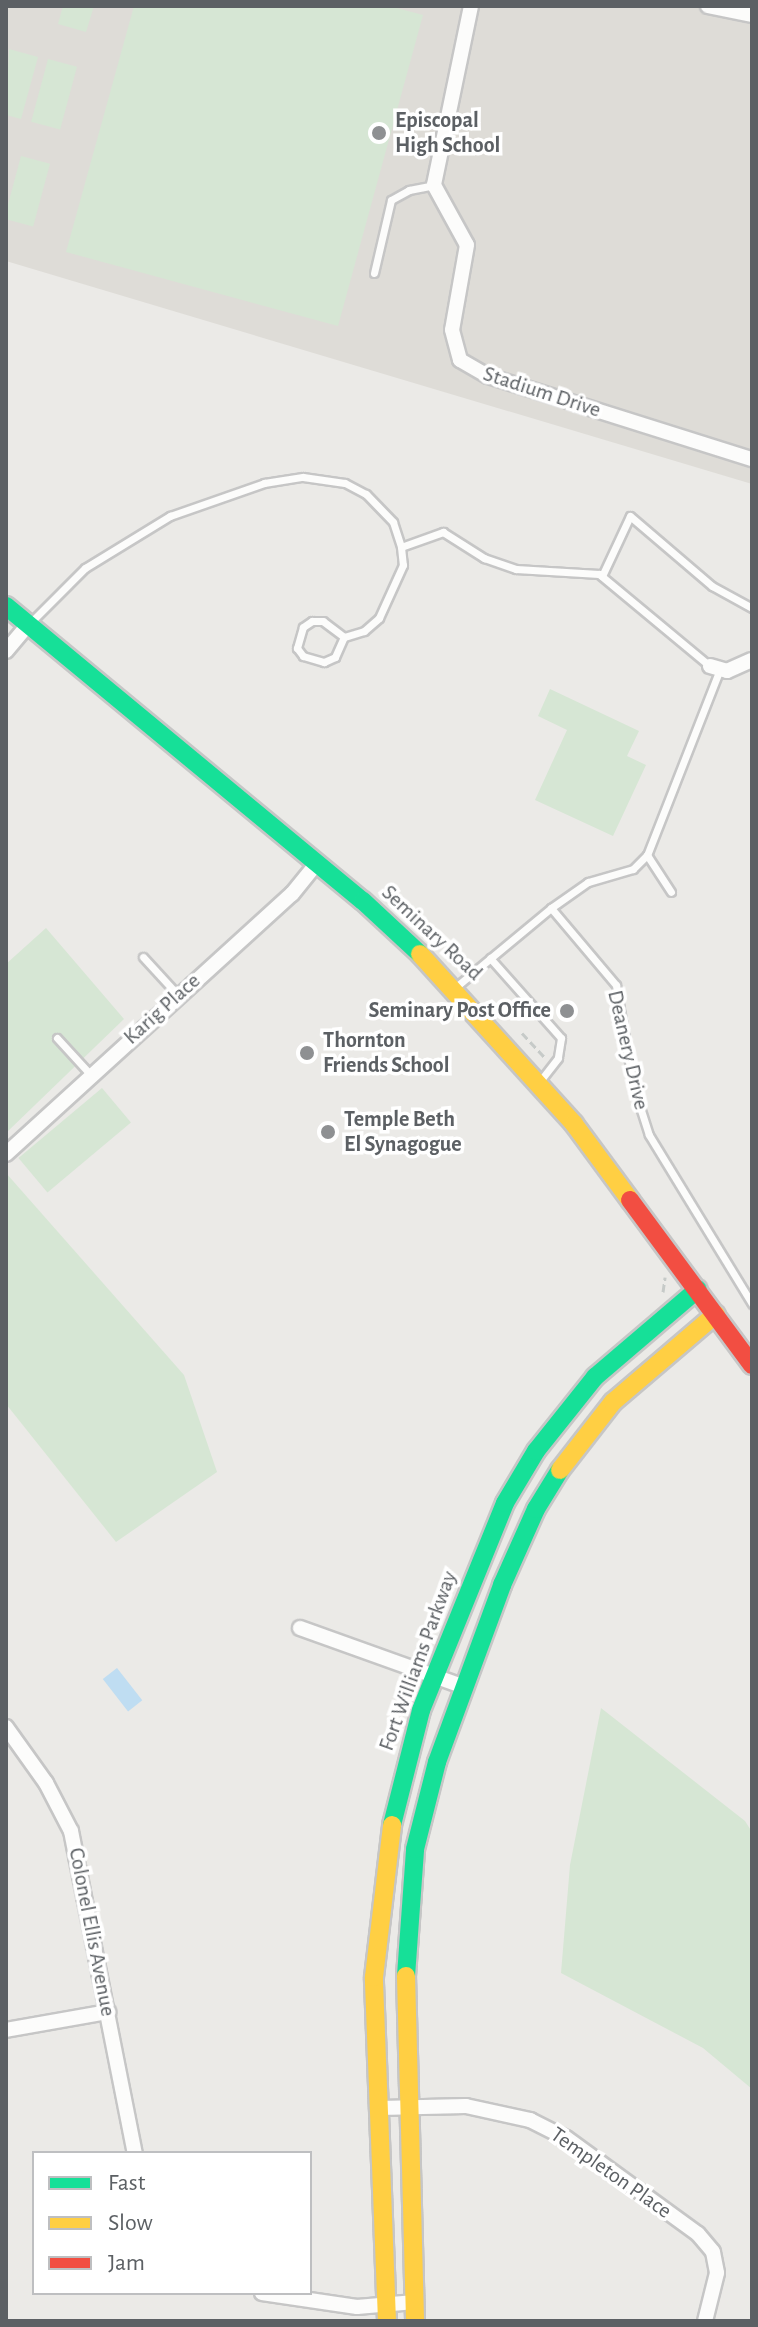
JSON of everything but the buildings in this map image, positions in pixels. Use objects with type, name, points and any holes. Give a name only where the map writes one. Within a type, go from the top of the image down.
[{"type":"street","points":[[434,185],[471,6]]},
{"type":"street","points":[[708,6],[752,15]]},
{"type":"street","name":"Stadium Drive","points":[[434,185],[467,245],[452,330],[453,346],[470,369],[752,459]]},
{"type":"street","name":"Seminary Road","points":[[6,606],[317,863],[455,987],[540,1082],[752,1365]]},
{"type":"street","points":[[6,651],[28,625]]},
{"type":"street","points":[[715,668],[752,660]]},
{"type":"street","name":"Karig Place","points":[[6,1154],[90,1074],[292,894],[317,863]]},
{"type":"street","name":"Fort Williams Parkway","points":[[387,2312],[374,1977],[379,1903],[402,1779],[433,1676],[505,1503],[536,1451],[595,1377],[698,1289]]},
{"type":"street","points":[[273,2295],[387,2312],[415,2312],[411,2107],[404,1998],[409,1899],[425,1805],[462,1686],[536,1509],[569,1456],[613,1402],[716,1314]]},
{"type":"street","points":[[300,1628],[462,1686]]},
{"type":"street","name":"Colonel Ellis Avenue","points":[[6,1727],[46,1783],[71,1831],[135,2151]]},
{"type":"street","points":[[6,2030],[108,2012]]},
{"type":"street","name":"Templeton Place","points":[[380,2108],[466,2106],[530,2120],[612,2170],[713,2252],[717,2273],[705,2321]]},
{"type":"lane","points":[[374,273],[391,200],[409,190],[434,185]]},
{"type":"lane","points":[[28,625],[85,568],[170,516],[264,483],[303,477],[345,483],[383,508],[401,547],[403,565],[387,608],[364,631],[344,637],[335,657],[324,662],[303,656],[297,648],[303,627],[312,621],[323,621],[344,637]]},
{"type":"lane","points":[[602,576],[630,516],[712,586],[752,608]]},
{"type":"lane","points":[[401,547],[443,532],[484,558],[516,569],[602,576],[715,668],[647,855],[633,869],[588,882],[551,908],[455,987]]},
{"type":"lane","points":[[647,855],[671,892]]},
{"type":"lane","name":"Deanery Drive","points":[[551,908],[616,985],[633,1085],[649,1135],[752,1304]]},
{"type":"lane","points":[[143,957],[178,995]]},
{"type":"lane","points":[[490,958],[561,1038],[558,1058],[540,1082]]},
{"type":"lane","points":[[57,1038],[90,1074]]},
{"type":"shaded area","name":"Episcopal High School","points":[[6,6],[752,6],[752,484],[6,261]]},
{"type":"green space","points":[[63,6],[94,6],[86,32],[58,24]]},
{"type":"green space","points":[[134,6],[389,6],[423,15],[338,326],[66,252]]},
{"type":"green space","points":[[9,49],[38,57],[21,119],[6,115]]},
{"type":"green space","points":[[48,59],[77,67],[60,130],[31,122]]},
{"type":"green space","points":[[21,156],[50,164],[33,227],[6,219]]},
{"type":"green space","points":[[550,689],[639,731],[627,756],[646,765],[613,836],[535,800],[567,730],[538,716]]},
{"type":"green space","points":[[46,928],[124,1019],[6,1133],[6,964]]},
{"type":"green space","points":[[102,1088],[131,1122],[47,1193],[19,1158]]},
{"type":"green space","points":[[6,1173],[184,1375],[217,1472],[116,1542],[6,1404]]},
{"type":"green space","points":[[601,1708],[745,1821],[752,1832],[752,2089],[703,2048],[561,1973],[570,1865]]},
{"type":"water","points":[[117,1668],[142,1700],[128,1711],[103,1679]]},
{"type":"traffic: fast","points":[[6,606],[363,901],[420,954]]},
{"type":"traffic: fast","points":[[392,1825],[421,1710],[505,1503],[536,1451],[595,1377],[698,1289]]},
{"type":"traffic: fast","points":[[406,1976],[415,1849],[437,1762],[502,1585],[536,1509],[560,1470]]},
{"type":"traffic: slow","points":[[420,954],[574,1124],[630,1200]]},
{"type":"traffic: slow","points":[[560,1470],[613,1402],[716,1314]]},
{"type":"traffic: slow","points":[[387,2321],[374,1977],[392,1825]]},
{"type":"traffic: slow","points":[[406,1976],[415,2321]]},
{"type":"traffic: jam","points":[[630,1200],[752,1365]]},
{"type":"place","name":"Episcopal High School","points":[[379,133]]},
{"type":"place","name":"Seminary Post Office","points":[[567,1011]]},
{"type":"place","name":"Thornton Friends School","points":[[307,1053]]},
{"type":"place","name":"Temple Beth El Synagogue","points":[[328,1132]]}]
